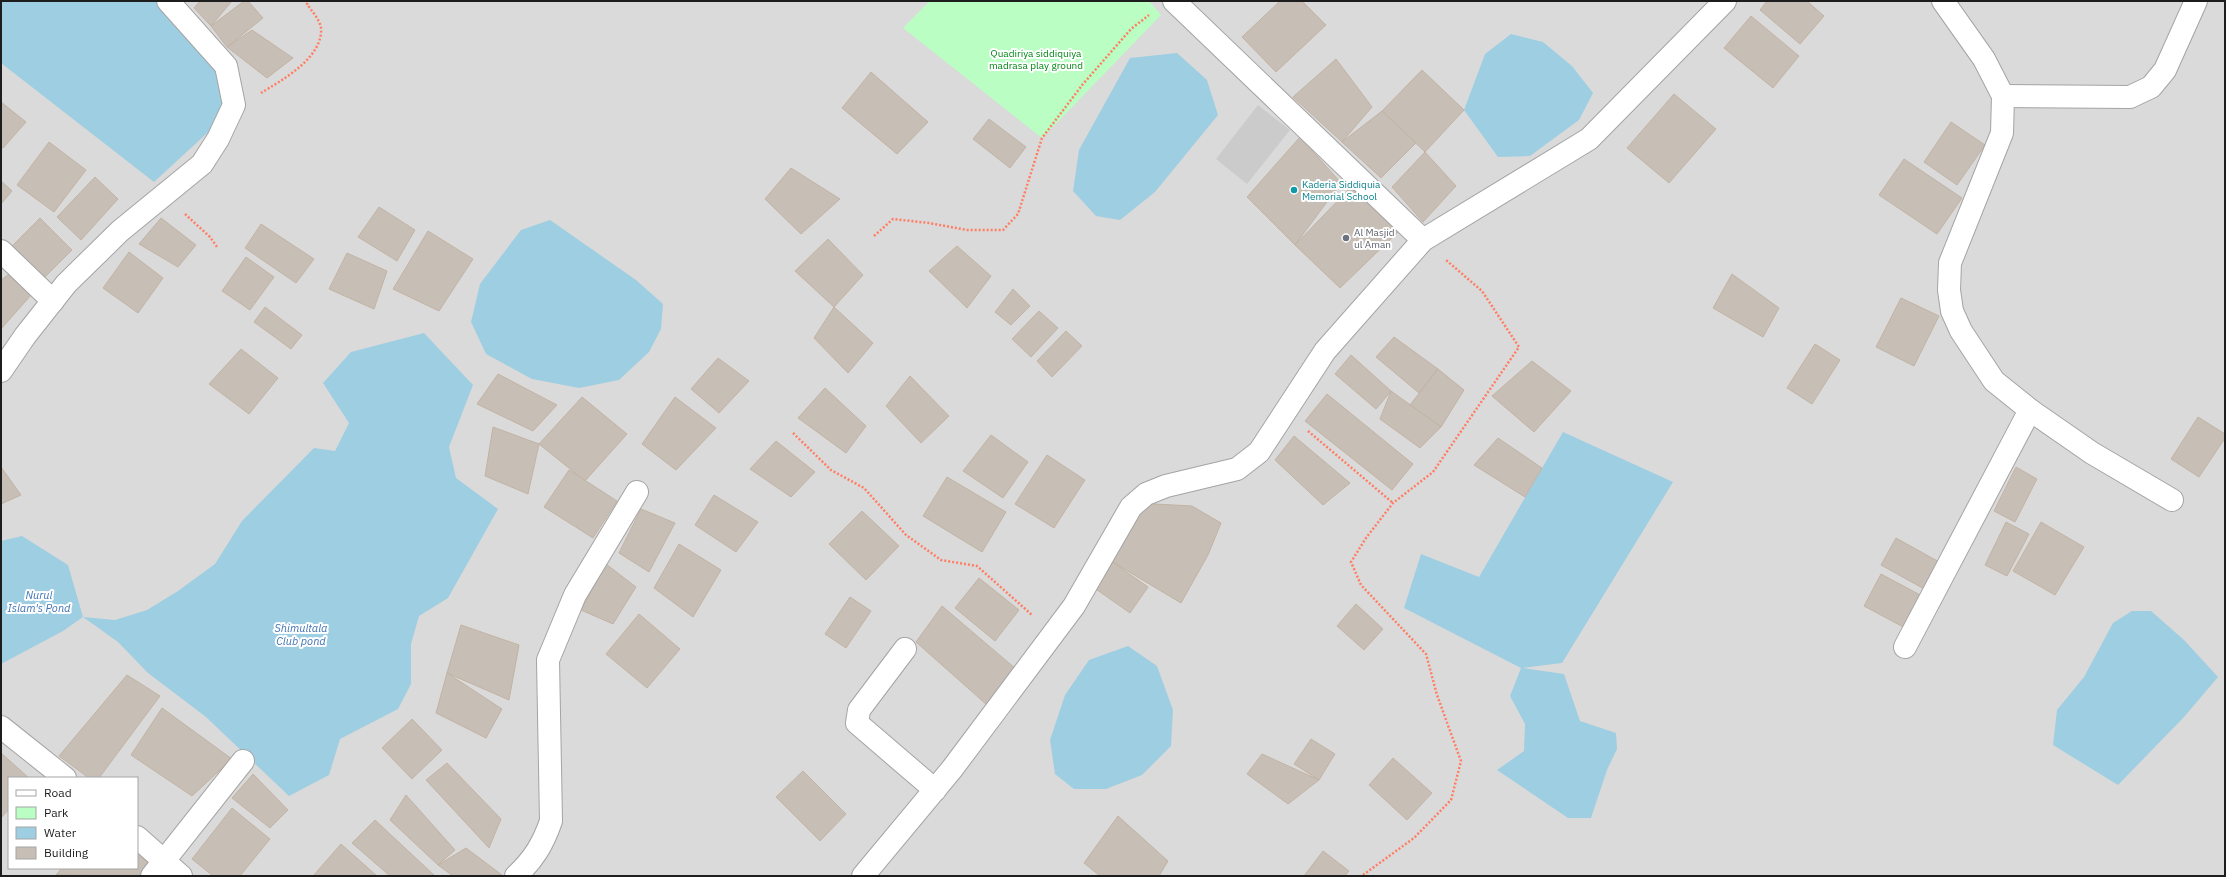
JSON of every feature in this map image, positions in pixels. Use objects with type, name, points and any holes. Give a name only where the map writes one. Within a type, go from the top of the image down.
[{"type":"street","points":[[1,371],[25,336],[66,284],[120,230],[202,164],[218,139],[234,105],[226,66],[168,1]]},
{"type":"street","points":[[1174,1],[1423,240]]},
{"type":"street","points":[[863,876],[935,790],[1053,635],[1074,606],[1131,508],[1146,494],[1166,486],[1237,469],[1259,452],[1325,351],[1423,240],[1590,140],[1725,1]]},
{"type":"street","points":[[1943,1],[1984,59],[2003,96],[2002,133],[1950,263],[1949,290],[1952,311],[1973,352],[1994,381],[2030,410],[2092,453],[2172,500]]},
{"type":"street","points":[[2003,96],[2130,97],[2151,87],[2165,70],[2196,1]]},
{"type":"street","points":[[1,251],[53,301]]},
{"type":"street","points":[[1905,647],[2030,410]]},
{"type":"street","points":[[516,876],[533,860],[544,842],[551,821],[548,660],[575,595],[637,492]]},
{"type":"street","points":[[905,649],[859,710],[857,723],[935,790]]},
{"type":"street","points":[[1,727],[65,777]]},
{"type":"street","points":[[158,868],[244,761]]},
{"type":"street","points":[[138,838],[158,868],[181,876]]},
{"type":"path","points":[[255,99],[261,93],[299,69],[318,44],[321,27],[307,4],[309,1]]},
{"type":"path","points":[[874,236],[894,219],[967,230],[1003,230],[1018,214],[1042,138],[1083,84],[1131,29],[1154,10]]},
{"type":"path","points":[[178,184],[173,203],[210,237],[217,247]]},
{"type":"path","points":[[1363,875],[1414,838],[1451,800],[1461,761],[1437,695],[1426,654],[1360,585],[1351,562],[1366,538],[1392,503],[1433,472],[1519,347],[1482,291],[1423,240]]},
{"type":"path","points":[[1285,412],[1392,503]]},
{"type":"path","points":[[793,433],[831,470],[864,488],[906,535],[941,560],[977,566],[1053,635]]},
{"type":"shaded area","points":[[1,1],[2225,1],[2225,876],[1,876]]},
{"type":"shaded area","points":[[1258,105],[1290,130],[1247,184],[1216,159]]},
{"type":"green space","name":"Quadiriya siddiquiya madrasa play ground","points":[[930,1],[1149,1],[1161,15],[1042,138],[903,28]]},
{"type":"water","points":[[1,1],[157,1],[231,83],[217,124],[154,182],[1,63]]},
{"type":"water","points":[[1511,34],[1543,42],[1572,66],[1593,93],[1579,120],[1530,156],[1498,157],[1464,110],[1485,54]]},
{"type":"water","points":[[1177,53],[1207,80],[1218,115],[1155,192],[1120,220],[1096,216],[1073,191],[1079,150],[1130,58]]},
{"type":"water","points":[[550,220],[636,280],[663,304],[661,329],[649,352],[619,380],[579,388],[532,379],[486,354],[471,322],[480,284],[521,230]]},
{"type":"water","name":"Shimultala Club pond","points":[[424,333],[473,385],[449,447],[456,478],[498,509],[448,598],[419,616],[411,644],[411,684],[398,709],[340,739],[329,775],[289,796],[206,717],[148,673],[118,642],[83,617],[115,620],[147,610],[178,591],[215,564],[242,521],[314,448],[335,451],[349,423],[323,383],[351,352]]},
{"type":"water","points":[[1563,432],[1673,482],[1562,663],[1523,668],[1564,674],[1580,721],[1616,733],[1617,749],[1607,770],[1591,818],[1568,818],[1497,770],[1524,751],[1525,724],[1510,696],[1521,668],[1404,608],[1421,554],[1479,577]]},
{"type":"water","name":"Nurul Islam's Pond","points":[[22,536],[68,565],[83,617],[63,631],[1,664],[1,541]]},
{"type":"water","points":[[2132,611],[2151,611],[2184,640],[2218,677],[2184,717],[2118,785],[2053,745],[2057,710],[2084,677],[2113,623]]},
{"type":"water","points":[[1128,646],[1157,666],[1173,710],[1171,746],[1142,775],[1106,789],[1074,789],[1055,774],[1050,740],[1065,695],[1089,660]]},
{"type":"building","points":[[200,1],[232,1],[211,26],[194,8]]},
{"type":"building","points":[[244,1],[248,1],[263,18],[227,47],[211,26]]},
{"type":"building","points":[[1280,1],[1302,1],[1326,25],[1276,72],[1242,37]]},
{"type":"building","points":[[1767,1],[1807,1],[1824,16],[1800,44],[1760,10]]},
{"type":"building","points":[[1751,16],[1799,56],[1773,88],[1724,48]]},
{"type":"building","points":[[252,30],[293,58],[267,78],[227,47]]},
{"type":"building","points":[[1336,59],[1372,107],[1342,142],[1293,97]]},
{"type":"building","points":[[1422,70],[1464,110],[1425,152],[1382,111]]},
{"type":"building","points":[[871,72],[928,122],[897,154],[842,108]]},
{"type":"building","points":[[1674,94],[1716,129],[1669,183],[1627,148]]},
{"type":"building","points":[[1,102],[26,122],[3,148],[1,147]]},
{"type":"building","points":[[1382,111],[1416,143],[1381,178],[1342,142]]},
{"type":"building","points":[[989,119],[1026,147],[1010,168],[973,139]]},
{"type":"building","points":[[1951,122],[1985,145],[1957,185],[1924,162]]},
{"type":"building","name":"Kaderia Siddiquia Memorial School","points":[[1300,137],[1341,183],[1295,245],[1247,197]]},
{"type":"building","points":[[49,142],[86,170],[54,212],[17,185]]},
{"type":"building","points":[[1425,152],[1456,186],[1423,222],[1392,187]]},
{"type":"building","points":[[1904,159],[1962,198],[1937,234],[1879,195]]},
{"type":"building","points":[[791,168],[840,199],[801,234],[765,199]]},
{"type":"building","points":[[95,177],[118,199],[81,240],[57,217]]},
{"type":"building","points":[[1,181],[12,191],[1,204]]},
{"type":"building","name":"Al Masjid ul Aman","points":[[1351,187],[1398,232],[1340,288],[1295,245]]},
{"type":"building","points":[[379,207],[415,230],[397,261],[358,237]]},
{"type":"building","points":[[40,218],[72,250],[42,280],[10,248]]},
{"type":"building","points":[[161,218],[196,245],[178,267],[139,244]]},
{"type":"building","points":[[261,224],[314,259],[296,283],[245,248]]},
{"type":"building","points":[[428,231],[473,259],[439,311],[393,289]]},
{"type":"building","points":[[828,239],[863,275],[834,307],[795,271]]},
{"type":"building","points":[[957,246],[991,276],[967,308],[929,271]]},
{"type":"building","points":[[129,252],[163,278],[138,313],[103,288]]},
{"type":"building","points":[[347,253],[387,271],[374,309],[329,289]]},
{"type":"building","points":[[246,257],[274,277],[250,310],[222,291]]},
{"type":"building","points":[[9,274],[32,294],[1,329],[1,280]]},
{"type":"building","points":[[1732,274],[1779,308],[1763,337],[1713,308]]},
{"type":"building","points":[[1013,289],[1030,306],[1011,325],[995,312]]},
{"type":"building","points":[[1901,298],[1939,316],[1914,366],[1876,347]]},
{"type":"building","points":[[265,307],[302,335],[291,349],[254,322]]},
{"type":"building","points":[[834,307],[873,343],[848,373],[814,338]]},
{"type":"building","points":[[1039,311],[1058,328],[1031,357],[1012,339]]},
{"type":"building","points":[[1066,331],[1082,346],[1052,377],[1037,361]]},
{"type":"building","points":[[1394,337],[1438,369],[1419,393],[1376,357]]},
{"type":"building","points":[[1815,344],[1840,360],[1812,404],[1787,388]]},
{"type":"building","points":[[241,349],[278,378],[249,414],[209,384]]},
{"type":"building","points":[[1351,355],[1391,391],[1376,409],[1335,374]]},
{"type":"building","points":[[718,358],[749,381],[719,413],[691,389]]},
{"type":"building","points":[[1532,361],[1571,391],[1534,432],[1492,396]]},
{"type":"building","points":[[1438,369],[1464,390],[1441,427],[1410,405]]},
{"type":"building","points":[[498,374],[557,405],[533,431],[477,404]]},
{"type":"building","points":[[910,376],[949,416],[921,443],[886,406]]},
{"type":"building","points":[[825,388],[866,426],[846,453],[798,418]]},
{"type":"building","points":[[1391,391],[1441,427],[1420,448],[1380,419]]},
{"type":"building","points":[[1327,394],[1413,464],[1392,490],[1305,421]]},
{"type":"building","points":[[582,397],[627,434],[585,481],[539,444]]},
{"type":"building","points":[[675,397],[716,428],[676,470],[642,444]]},
{"type":"building","points":[[2198,417],[2225,434],[2225,438],[2199,477],[2171,459]]},
{"type":"building","points":[[493,427],[539,444],[528,494],[485,476]]},
{"type":"building","points":[[991,435],[1028,462],[1003,498],[963,471]]},
{"type":"building","points":[[1294,436],[1350,483],[1323,505],[1275,460]]},
{"type":"building","points":[[1498,438],[1542,468],[1525,497],[1474,465]]},
{"type":"building","points":[[776,441],[815,472],[791,497],[750,469]]},
{"type":"building","points":[[1047,455],[1085,480],[1054,528],[1015,504]]},
{"type":"building","points":[[1,467],[21,495],[1,504]]},
{"type":"building","points":[[2016,467],[2037,479],[2015,522],[1994,511]]},
{"type":"building","points":[[569,470],[617,501],[593,538],[544,507]]},
{"type":"building","points":[[947,477],[1006,512],[982,552],[923,516]]},
{"type":"building","points":[[714,495],[758,522],[736,552],[695,525]]},
{"type":"building","points":[[1136,503],[1192,506],[1221,523],[1208,555],[1181,603],[1111,561]]},
{"type":"building","points":[[641,509],[675,523],[649,572],[619,553]]},
{"type":"building","points":[[862,511],[899,546],[866,580],[829,544]]},
{"type":"building","points":[[2006,522],[2029,534],[2007,576],[1985,565]]},
{"type":"building","points":[[2041,522],[2084,547],[2055,595],[2013,571]]},
{"type":"building","points":[[1896,538],[1941,563],[1926,590],[1881,565]]},
{"type":"building","points":[[679,544],[721,570],[693,617],[654,588]]},
{"type":"building","points":[[1111,561],[1148,587],[1130,613],[1093,587]]},
{"type":"building","points":[[606,564],[636,587],[613,624],[581,610]]},
{"type":"building","points":[[1881,574],[1924,597],[1907,629],[1864,606]]},
{"type":"building","points":[[979,578],[1019,610],[995,641],[955,608]]},
{"type":"building","points":[[850,597],[871,611],[846,648],[825,634]]},
{"type":"building","points":[[1356,604],[1383,629],[1364,650],[1337,626]]},
{"type":"building","points":[[942,606],[1023,675],[987,705],[916,642]]},
{"type":"building","points":[[639,614],[680,649],[647,688],[606,654]]},
{"type":"building","points":[[461,625],[519,645],[509,700],[447,673]]},
{"type":"building","points":[[447,673],[502,709],[486,738],[436,713]]},
{"type":"building","points":[[127,675],[160,696],[100,777],[88,777],[59,756]]},
{"type":"building","points":[[162,708],[232,759],[192,796],[131,755]]},
{"type":"building","points":[[412,719],[442,750],[412,779],[382,748]]},
{"type":"building","points":[[1311,739],[1335,754],[1319,780],[1294,764]]},
{"type":"building","points":[[1,753],[28,777],[8,777],[8,810],[1,818]]},
{"type":"building","points":[[1262,754],[1319,780],[1288,804],[1247,774]]},
{"type":"building","points":[[1393,758],[1432,793],[1407,820],[1369,785]]},
{"type":"building","points":[[447,763],[501,819],[489,848],[426,780]]},
{"type":"building","points":[[803,771],[846,814],[820,841],[776,797]]},
{"type":"building","points":[[253,774],[288,810],[270,828],[232,798]]},
{"type":"building","points":[[406,795],[455,850],[438,865],[390,820]]},
{"type":"building","points":[[232,808],[270,839],[240,876],[213,876],[192,859]]},
{"type":"building","points":[[1118,816],[1168,861],[1159,876],[1100,876],[1084,863]]},
{"type":"building","points":[[375,820],[435,876],[390,876],[352,843]]},
{"type":"building","points":[[341,844],[377,876],[313,876]]},
{"type":"building","points":[[466,848],[502,875],[453,876],[438,865]]},
{"type":"building","points":[[138,849],[152,861],[140,876],[56,875],[61,869],[138,869]]},
{"type":"building","points":[[1323,851],[1349,871],[1345,876],[1304,876]]},
{"type":"place","name":"Kaderia Siddiquia Memorial School","points":[[1294,190]]},
{"type":"place","name":"Al Masjid ul Aman","points":[[1346,238]]}]
